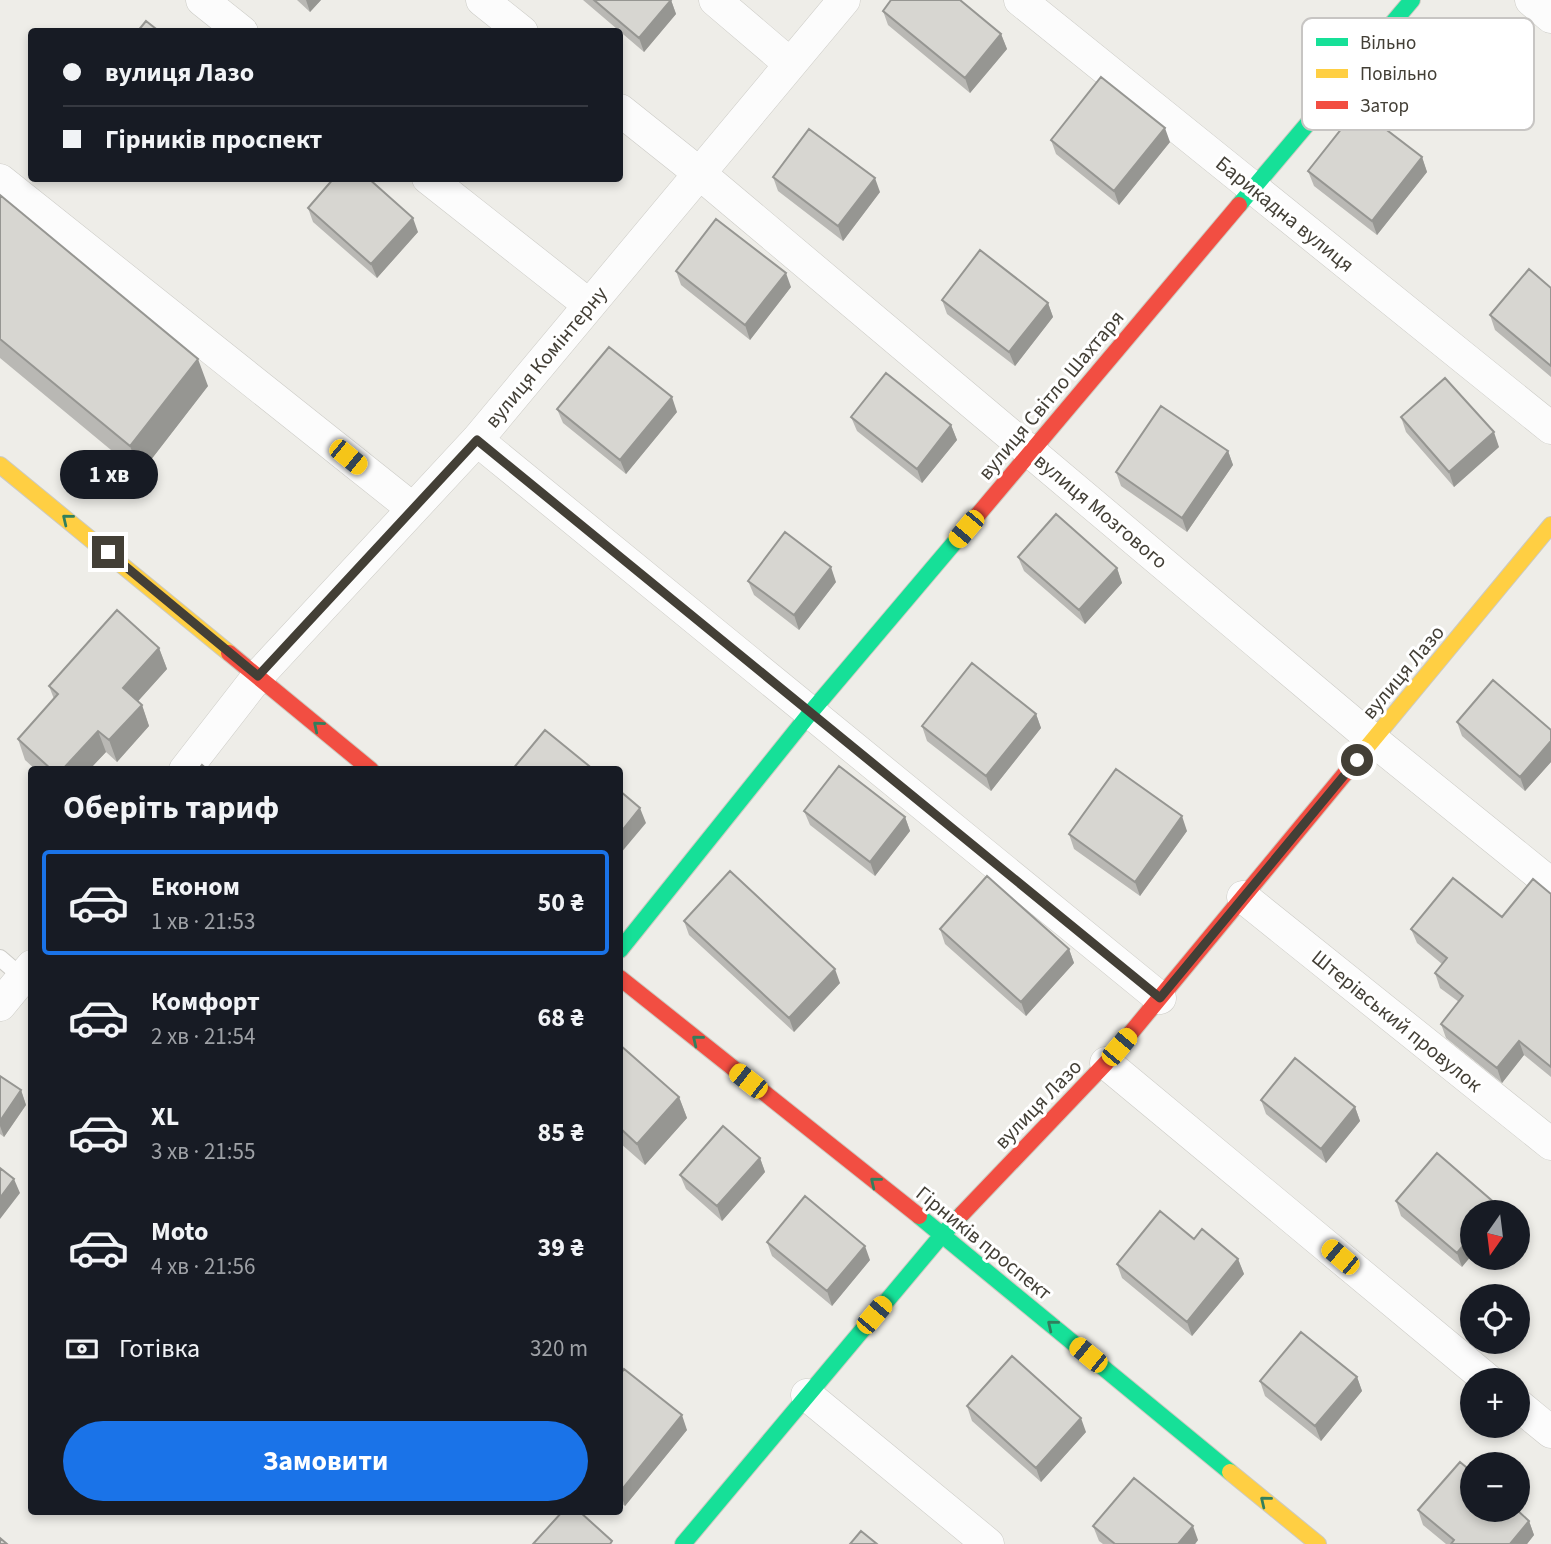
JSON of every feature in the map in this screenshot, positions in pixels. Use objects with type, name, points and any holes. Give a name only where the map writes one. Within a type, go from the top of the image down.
[{"type":"street","points":[[202,0],[237,28]]},
{"type":"street","points":[[482,0],[517,28]]},
{"type":"street","points":[[715,0],[790,64]]},
{"type":"street","name":"вулиця Комінтерну","points":[[188,766],[258,676],[477,440],[844,0]]},
{"type":"street","name":"Барикадна вулиця","points":[[1020,0],[1551,428]]},
{"type":"street","name":"вулиця Світло Шахтаря","points":[[1397,18],[1412,0]]},
{"type":"street","points":[[1531,0],[1551,17]]},
{"type":"street","name":"вулиця Мозгового","points":[[623,112],[699,173],[1373,740],[1551,884]]},
{"type":"street","name":"вулиця Світло Шахтаря","points":[[623,946],[811,712],[1303,130]]},
{"type":"street","points":[[0,180],[413,509]]},
{"type":"street","points":[[433,182],[589,305]]},
{"type":"street","points":[[477,440],[1160,998]]},
{"type":"street","points":[[0,465],[366,766]]},
{"type":"street","name":"вулиця Лазо","points":[[683,1544],[942,1235],[1106,1063],[1551,525]]},
{"type":"street","name":"Штерівський провулок","points":[[1243,897],[1551,1144]]},
{"type":"street","points":[[0,1005],[18,967]]},
{"type":"street","name":"Гірників проспект","points":[[623,980],[942,1235],[1318,1544]]},
{"type":"street","points":[[1106,1063],[1473,1368]]},
{"type":"street","points":[[807,1395],[988,1544]]},
{"type":"street","points":[[1530,1415],[1551,1432]]},
{"type":"building","points":[[594,0],[671,0],[639,38]]},
{"type":"building","points":[[891,0],[960,0],[1001,34],[965,78],[883,11]]},
{"type":"building","points":[[146,21],[155,28],[140,28]]},
{"type":"building","points":[[1101,77],[1165,128],[1114,191],[1051,140]]},
{"type":"building","points":[[809,129],[875,178],[838,226],[773,177]]},
{"type":"building","points":[[1341,130],[1387,130],[1422,157],[1372,221],[1308,171]]},
{"type":"building","points":[[331,182],[372,182],[413,218],[371,264],[308,208]]},
{"type":"building","points":[[0,195],[198,359],[130,446],[0,339]]},
{"type":"building","points":[[716,219],[786,273],[745,325],[676,271]]},
{"type":"building","points":[[980,250],[1048,303],[1009,352],[942,300]]},
{"type":"building","points":[[1529,269],[1551,288],[1551,366],[1490,315]]},
{"type":"building","points":[[609,347],[672,397],[620,460],[557,409]]},
{"type":"building","points":[[886,373],[951,425],[917,469],[851,417]]},
{"type":"building","points":[[1445,378],[1494,432],[1449,472],[1401,417]]},
{"type":"building","points":[[1161,406],[1228,451],[1182,518],[1116,472]]},
{"type":"building","points":[[1056,514],[1117,568],[1079,610],[1018,557]]},
{"type":"building","points":[[785,532],[831,567],[794,615],[748,581]]},
{"type":"building","points":[[117,610],[159,648],[123,688],[142,705],[109,740],[98,731],[66,766],[48,766],[18,739],[58,694],[49,686]]},
{"type":"building","points":[[972,663],[1036,714],[986,776],[922,726]]},
{"type":"building","points":[[1493,680],[1551,730],[1551,741],[1520,777],[1457,722]]},
{"type":"building","points":[[545,730],[589,766],[515,766]]},
{"type":"building","points":[[839,766],[905,817],[870,862],[804,811]]},
{"type":"building","points":[[1116,769],[1182,816],[1135,882],[1069,834]]},
{"type":"building","points":[[623,794],[640,808],[623,829]]},
{"type":"building","points":[[730,871],[835,969],[789,1018],[684,921]]},
{"type":"building","points":[[987,876],[1069,949],[1021,1002],[940,929]]},
{"type":"building","points":[[1453,878],[1502,917],[1533,879],[1551,894],[1551,1067],[1519,1041],[1497,1068],[1441,1024],[1463,996],[1435,973],[1447,958],[1411,929]]},
{"type":"building","points":[[623,1048],[679,1097],[637,1144],[623,1131]]},
{"type":"building","points":[[1295,1058],[1355,1107],[1321,1149],[1261,1100]]},
{"type":"building","points":[[0,1076],[21,1090],[0,1121]]},
{"type":"building","points":[[723,1126],[760,1158],[717,1206],[680,1175]]},
{"type":"building","points":[[1437,1153],[1491,1200],[1460,1200],[1460,1249],[1457,1253],[1396,1201]]},
{"type":"building","points":[[0,1168],[14,1179],[0,1198]]},
{"type":"building","points":[[805,1196],[865,1246],[827,1291],[767,1242]]},
{"type":"building","points":[[1160,1211],[1194,1239],[1202,1229],[1238,1259],[1187,1322],[1117,1264]]},
{"type":"building","points":[[1301,1332],[1357,1377],[1315,1426],[1260,1381]]},
{"type":"building","points":[[1012,1356],[1081,1418],[1036,1468],[967,1406]]},
{"type":"building","points":[[623,1370],[682,1415],[623,1488]]},
{"type":"building","points":[[1460,1462],[1460,1522],[1528,1522],[1510,1544],[1451,1544],[1454,1540],[1418,1510]]},
{"type":"building","points":[[1134,1478],[1193,1526],[1178,1544],[1115,1544],[1093,1526]]},
{"type":"building","points":[[559,1515],[583,1515],[612,1541],[610,1544],[533,1544]]},
{"type":"building","points":[[861,1531],[877,1544],[850,1544]]},
{"type":"traffic: fast","points":[[1397,18],[1412,0]]},
{"type":"traffic: fast","points":[[1239,205],[1302,130]]},
{"type":"traffic: fast","points":[[623,946],[811,712],[960,536]]},
{"type":"traffic: fast","points":[[683,1544],[962,1214]]},
{"type":"traffic: fast","points":[[919,1216],[1230,1472]]},
{"type":"traffic: slow","points":[[0,465],[229,653]]},
{"type":"traffic: slow","points":[[1353,764],[1551,525]]},
{"type":"traffic: slow","points":[[1230,1472],[1318,1544]]},
{"type":"traffic: jam","points":[[960,536],[1239,205]]},
{"type":"traffic: jam","points":[[229,653],[366,766]]},
{"type":"traffic: jam","points":[[962,1214],[1106,1063],[1353,764]]},
{"type":"traffic: jam","points":[[623,980],[919,1216]]},
{"type":"route","points":[[108,552],[258,676],[477,440],[1160,998],[1357,760]]}]
